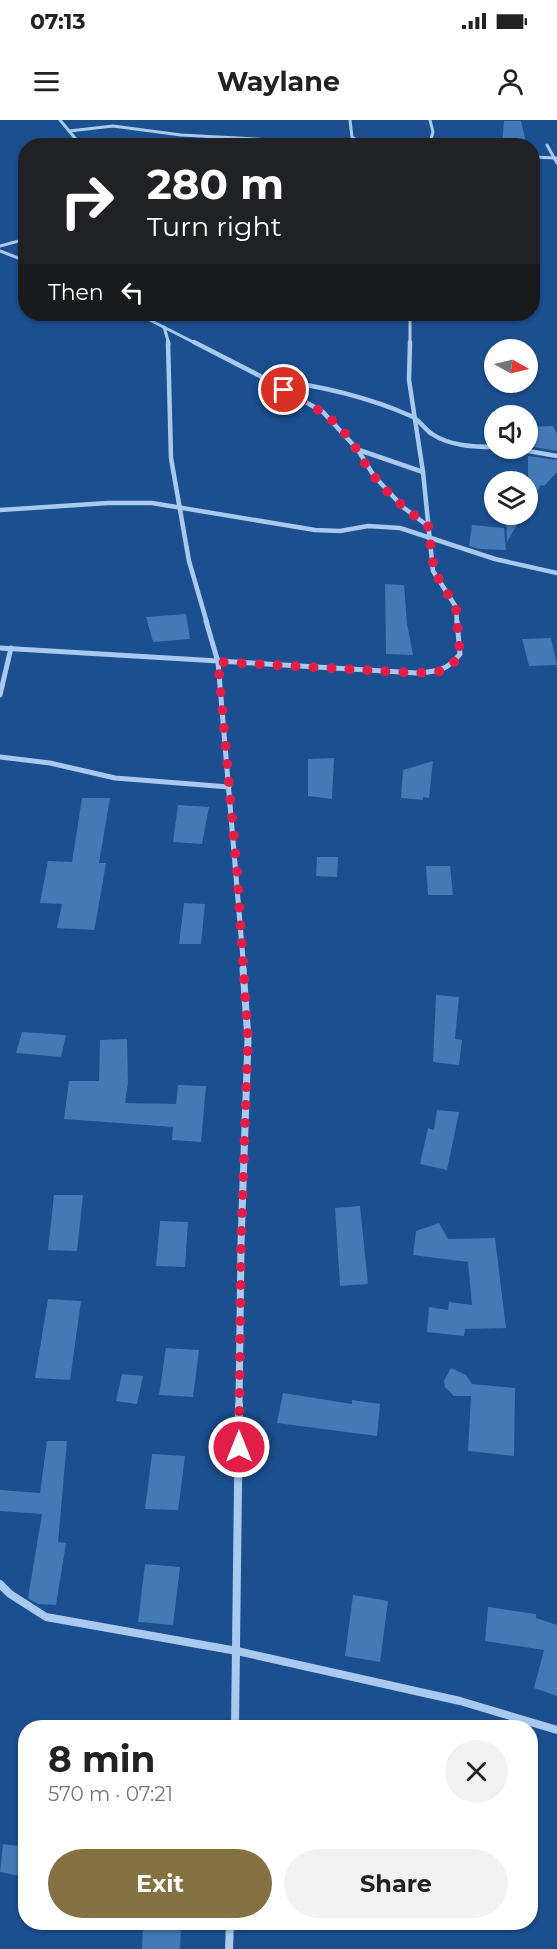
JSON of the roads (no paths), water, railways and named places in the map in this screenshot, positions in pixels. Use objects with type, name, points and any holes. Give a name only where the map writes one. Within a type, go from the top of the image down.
[{"type":"street","points":[[60,120],[75,138]]},
{"type":"street","points":[[350,120],[353,138]]},
{"type":"street","points":[[430,120],[433,132],[431,138]]},
{"type":"street","points":[[69,131],[113,126],[181,135],[236,138]]},
{"type":"street","points":[[547,145],[557,163]]},
{"type":"street","points":[[540,157],[555,158]]},
{"type":"street","points":[[0,248],[18,242]]},
{"type":"street","points":[[0,248],[18,257]]},
{"type":"street","points":[[152,321],[264,378],[323,412],[358,450],[374,476],[404,508],[428,526]]},
{"type":"street","points":[[0,648],[417,673],[438,672],[452,665],[460,654],[456,608],[434,571],[408,352],[410,321]]},
{"type":"street","points":[[164,327],[169,345],[171,458],[178,507],[189,561],[218,662],[248,1039],[241,1243],[235,1720]]},
{"type":"street","points":[[264,378],[298,382],[353,397],[415,417],[430,433],[449,442],[469,447],[484,447]]},
{"type":"street","points":[[358,450],[423,472]]},
{"type":"street","points":[[538,453],[557,456]]},
{"type":"street","points":[[0,510],[108,503],[152,503],[315,530],[340,531],[368,526],[400,528],[495,559],[557,573]]},
{"type":"street","points":[[0,695],[11,648]]},
{"type":"street","points":[[0,757],[50,763],[115,778],[229,787]]},
{"type":"street","points":[[0,1584],[10,1594],[46,1617],[237,1651],[460,1701],[524,1720]]},
{"type":"street","points":[[538,1724],[557,1730]]},
{"type":"street","points":[[229,1949],[230,1930]]}]
